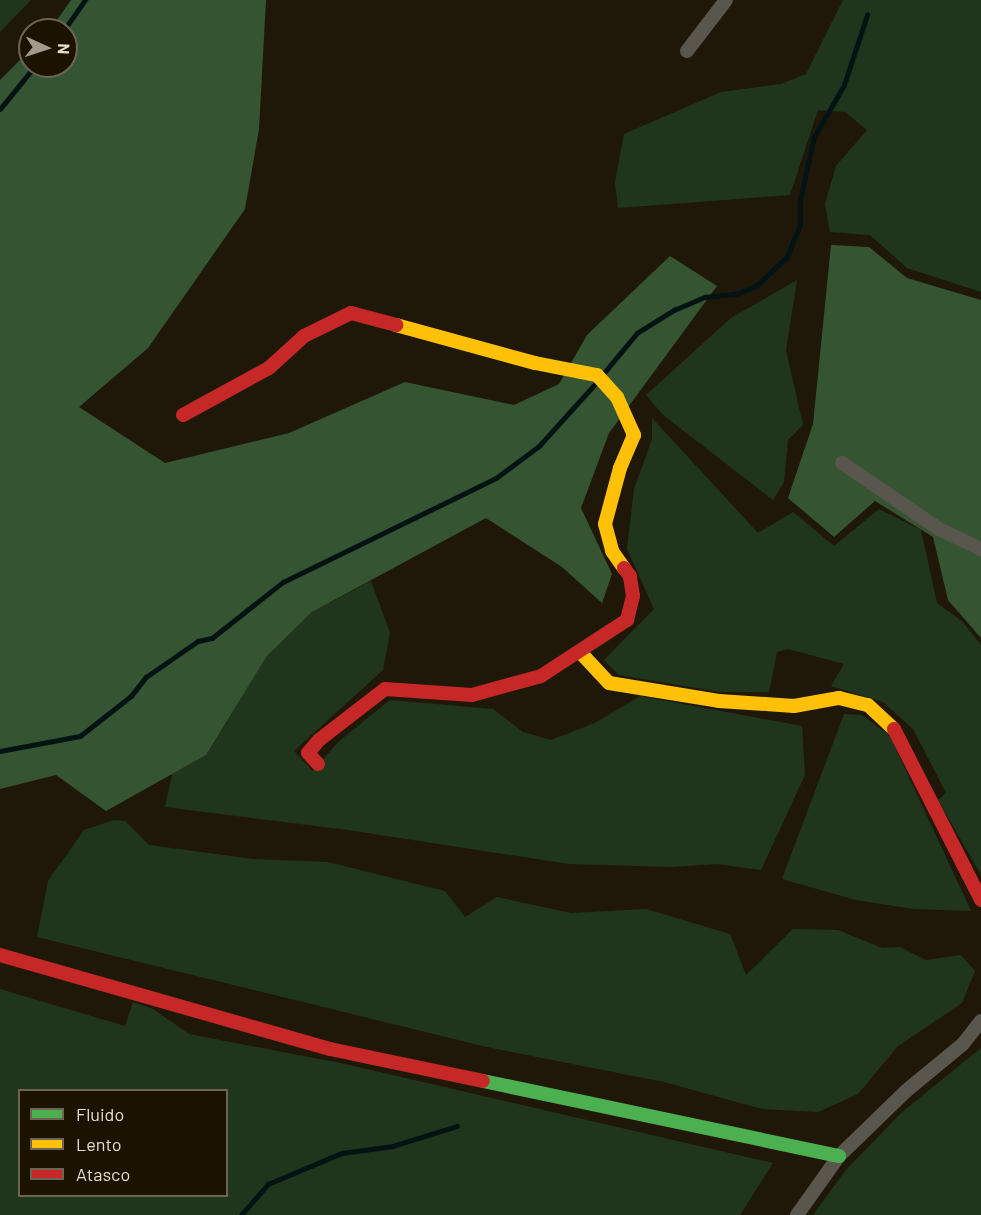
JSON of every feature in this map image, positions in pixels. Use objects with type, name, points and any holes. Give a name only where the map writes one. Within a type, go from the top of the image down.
[{"type":"street","points":[[687,51],[726,0]]},
{"type":"street","points":[[183,415],[230,392],[269,368],[304,336],[351,313],[535,363],[597,375],[617,397],[634,435],[620,468],[604,524],[612,551],[630,576],[633,596],[627,620],[542,676],[480,693],[385,689],[319,740],[308,753],[318,764]]},
{"type":"street","points":[[843,462],[939,529],[981,549]]},
{"type":"street","points":[[580,652],[609,683],[719,701],[794,706],[839,698],[868,705],[897,734],[981,900]]},
{"type":"street","points":[[0,955],[330,1049],[839,1156]]},
{"type":"street","points":[[797,1215],[839,1156],[906,1091],[963,1044],[981,1021]]},
{"type":"green space","points":[[0,0],[31,0],[0,32]]},
{"type":"green space","points":[[71,0],[266,0],[259,129],[245,209],[148,348],[79,407],[165,463],[289,433],[405,382],[514,405],[559,384],[587,335],[670,256],[717,286],[609,433],[581,508],[612,574],[602,603],[562,567],[486,518],[312,612],[267,656],[206,755],[106,811],[56,775],[0,789],[0,80],[18,62],[18,78],[78,78],[78,18],[58,18]]},
{"type":"green space","points":[[843,0],[981,0],[981,292],[907,268],[870,235],[830,232],[825,204],[836,166],[867,130],[845,112],[818,110],[790,195],[618,208],[615,182],[624,134],[721,92],[781,84],[806,74]]},
{"type":"green space","points":[[831,245],[869,247],[907,278],[981,300],[981,638],[948,600],[933,537],[875,501],[834,537],[788,498],[813,424]]},
{"type":"green space","points":[[797,280],[786,350],[803,425],[788,440],[784,482],[773,500],[663,415],[646,395],[731,318]]},
{"type":"green space","points":[[652,418],[758,533],[793,512],[834,546],[879,509],[921,530],[937,603],[963,622],[981,645],[981,875],[938,800],[946,793],[913,729],[883,702],[831,686],[844,664],[788,649],[777,652],[769,692],[720,692],[619,675],[604,660],[654,609],[627,549],[634,489],[652,439]]},
{"type":"green space","points":[[371,581],[390,633],[383,670],[294,751],[313,771],[338,742],[390,700],[493,709],[523,732],[551,740],[595,723],[640,696],[802,726],[805,775],[761,870],[717,864],[672,867],[569,864],[348,830],[165,807],[172,774],[206,755],[267,656],[312,612]]},
{"type":"green space","points":[[844,714],[862,715],[890,736],[971,911],[914,909],[856,900],[782,879]]},
{"type":"green space","points":[[114,820],[125,821],[149,845],[253,859],[328,862],[445,891],[465,917],[497,897],[571,913],[646,909],[730,934],[746,975],[793,929],[838,930],[882,948],[900,947],[926,960],[961,955],[975,971],[962,1003],[898,1046],[858,1094],[818,1112],[762,1109],[664,1082],[487,1047],[37,937],[48,881],[84,830]]},
{"type":"green space","points":[[0,989],[125,1026],[133,1002],[153,1009],[189,1034],[345,1064],[773,1163],[740,1215],[0,1215]]},
{"type":"green space","points":[[981,1048],[981,1215],[813,1215],[845,1171],[901,1113]]},
{"type":"waterway","points":[[72,18],[85,0]]},
{"type":"waterway","points":[[603,374],[637,333],[674,310],[705,297],[736,294],[756,286],[787,257],[800,224],[800,200],[814,137],[844,85],[867,15]]},
{"type":"waterway","points":[[0,109],[25,78]]},
{"type":"waterway","points":[[0,751],[80,736],[131,696],[146,677],[198,641],[212,638],[283,582],[496,478],[539,446],[596,383]]},
{"type":"waterway","points":[[241,1215],[268,1184],[342,1153],[393,1146],[457,1126]]},
{"type":"traffic: fast","points":[[483,1081],[839,1156]]},
{"type":"traffic: slow","points":[[396,325],[535,363],[597,375],[617,397],[634,435],[620,468],[605,524],[612,551],[624,568]]},
{"type":"traffic: slow","points":[[580,652],[609,683],[719,701],[794,706],[839,698],[868,705],[894,729]]},
{"type":"traffic: jam","points":[[183,415],[269,368],[304,336],[351,313],[396,325]]},
{"type":"traffic: jam","points":[[318,764],[308,753],[319,740],[385,689],[472,695],[541,676],[627,620],[633,596],[630,576],[624,568]]},
{"type":"traffic: jam","points":[[894,729],[981,900]]},
{"type":"traffic: jam","points":[[0,955],[330,1049],[483,1081]]}]
